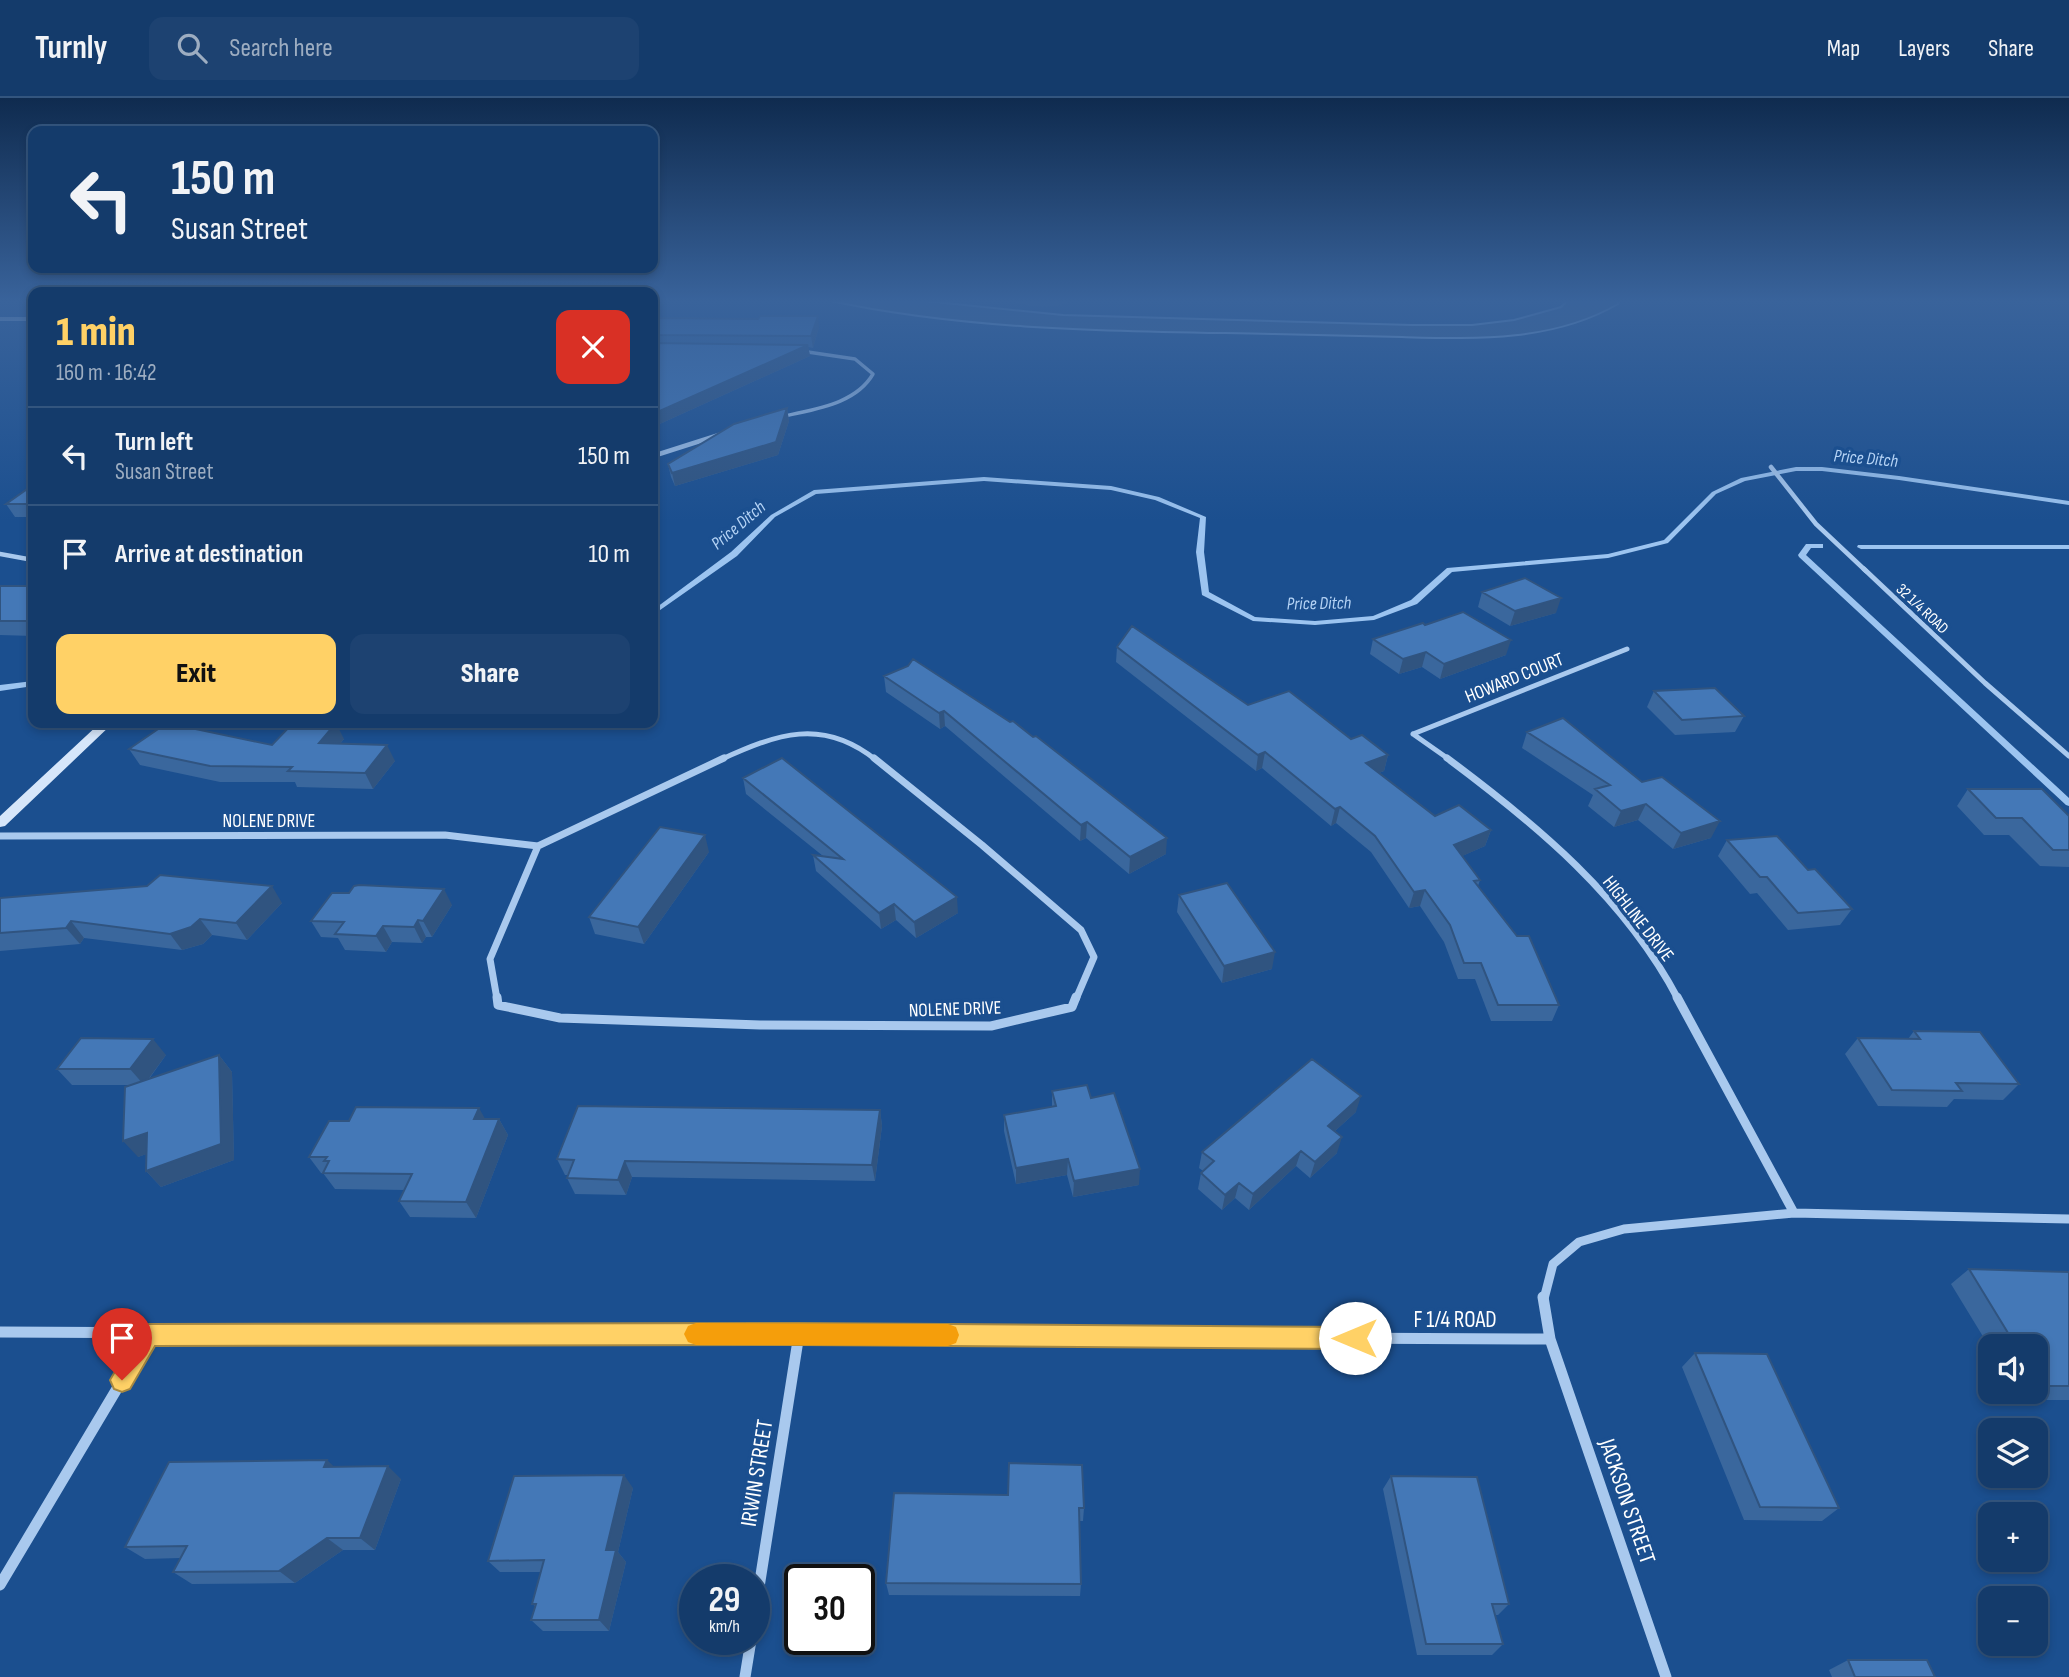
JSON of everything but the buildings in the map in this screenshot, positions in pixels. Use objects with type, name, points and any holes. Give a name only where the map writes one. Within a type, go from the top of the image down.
[{"type":"street","points":[[771,420],[837,402],[857,393],[870,383],[873,374]]},
{"type":"street","points":[[658,454],[732,431]]},
{"type":"street","name":"32 1/4 ROAD","points":[[1771,467],[1816,524],[1985,683],[2069,757]]},
{"type":"street","points":[[0,554],[28,559]]},
{"type":"street","name":"HOWARD COURT","points":[[1413,734],[1626,649]]},
{"type":"street","points":[[0,823],[102,728]]},
{"type":"street","name":"NOLENE DRIVE","points":[[0,836],[445,835],[538,846],[765,740],[793,733],[833,736],[866,752],[992,854],[1081,930],[1094,957],[1072,1007],[991,1026],[760,1025],[560,1018],[498,1005],[490,959],[538,846]]},
{"type":"street","name":"HIGHLINE DRIVE","points":[[1413,734],[1488,786],[1559,848],[1608,898],[1652,953],[1750,1123],[1794,1213]]},
{"type":"street","points":[[1550,1339],[1543,1296],[1553,1264],[1579,1242],[1624,1229],[1794,1213],[2069,1219]]},
{"type":"street","name":"F 1/4 ROAD","points":[[0,1332],[149,1335],[799,1334],[1550,1339]]},
{"type":"street","name":"IRWIN STREET","points":[[763,1564],[799,1334]]},
{"type":"street","points":[[0,1585],[149,1335]]},
{"type":"street","name":"JACKSON STREET","points":[[1550,1339],[1666,1677]]},
{"type":"street","points":[[745,1677],[749,1655]]},
{"type":"waterway","name":"Price Ditch","points":[[658,609],[734,554],[773,516],[814,492],[984,479],[1111,488],[1157,498],[1203,517],[1200,552],[1205,593],[1253,619],[1315,623],[1374,618],[1414,602],[1450,570],[1608,556],[1666,542],[1714,493],[1743,479],[1796,469],[1822,469],[1899,478],[2069,503]]},
{"type":"waterway","points":[[1820,546],[1809,546],[1802,555],[2069,803]]},
{"type":"waterway","points":[[1861,547],[2069,547]]},
{"type":"waterway","name":"Price Ditch","points":[[0,688],[28,685]]},
{"type":"slow traffic","points":[[696,1334],[948,1335]]},
{"type":"route","points":[[122,1380],[149,1335],[799,1334],[1355,1338]]}]
